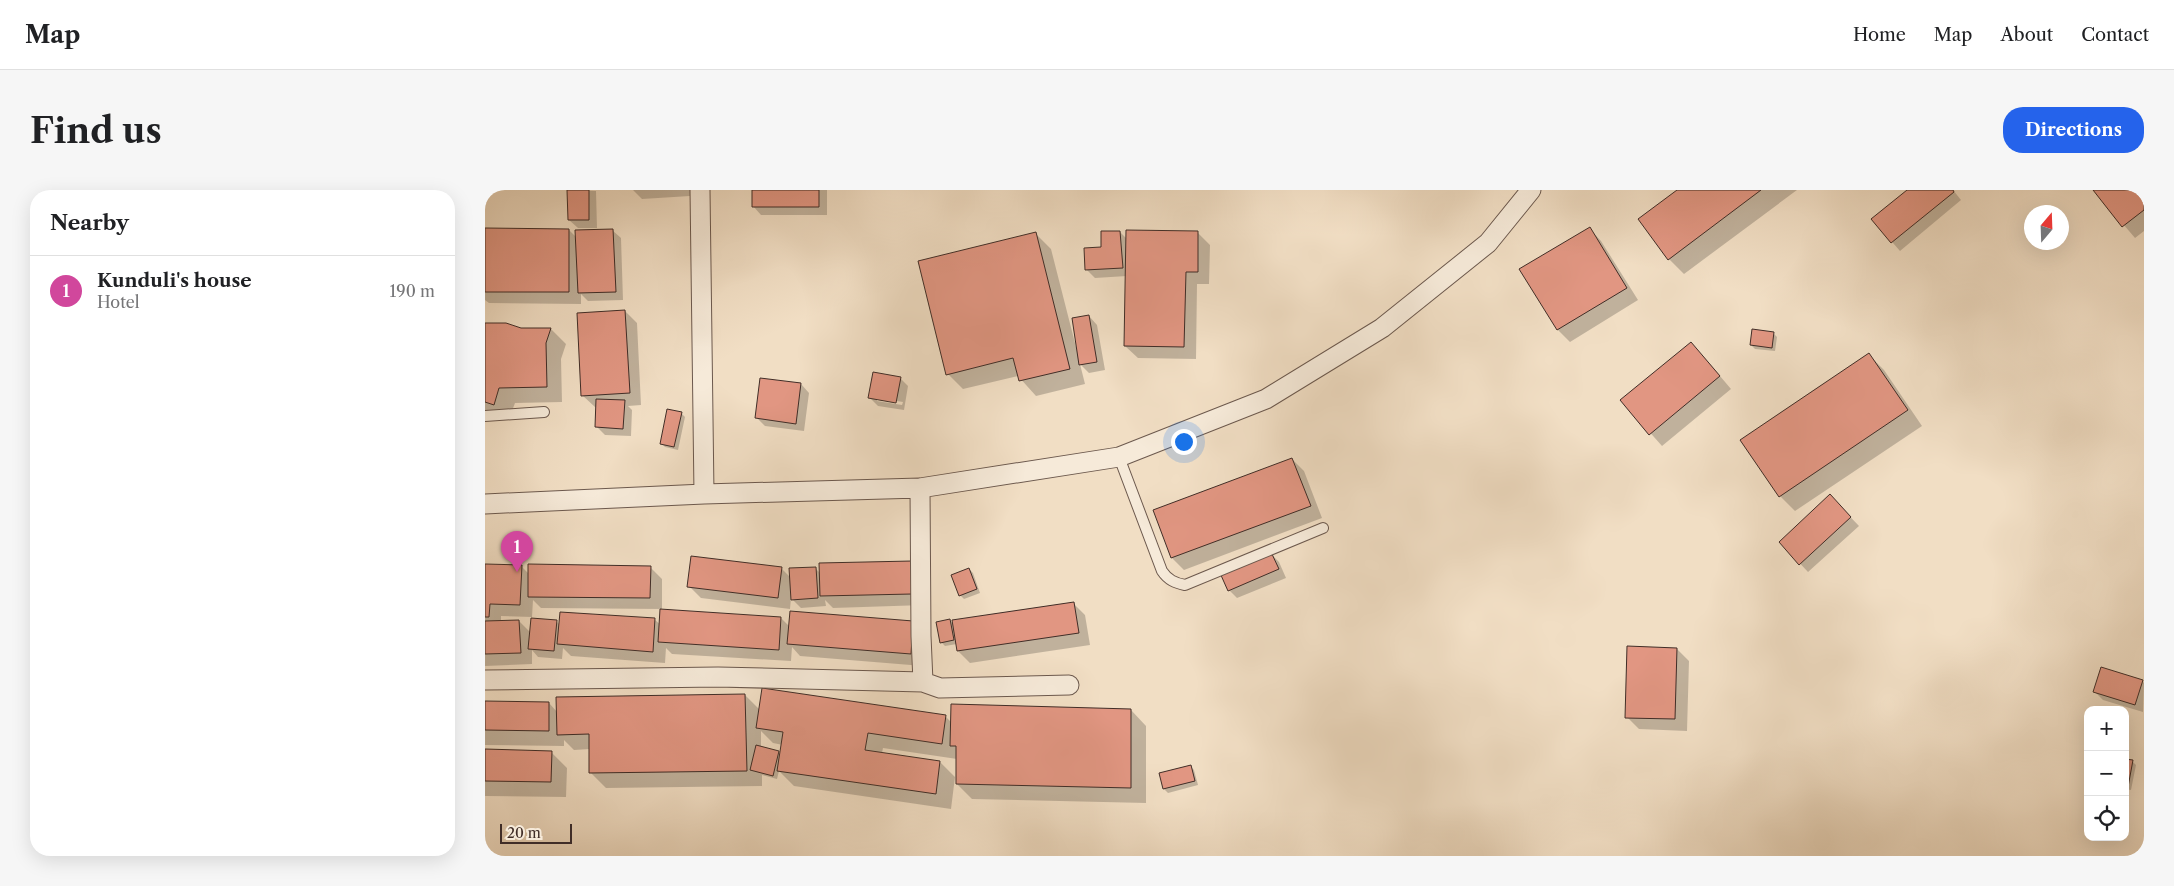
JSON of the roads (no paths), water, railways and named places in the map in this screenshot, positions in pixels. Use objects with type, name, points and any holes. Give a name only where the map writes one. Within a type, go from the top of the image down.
[{"type":"street","points":[[700,190],[704,494]]},
{"type":"street","points":[[485,504],[704,494],[920,488],[1119,457],[1266,399],[1382,328],[1488,243],[1531,190]]},
{"type":"street","points":[[920,488],[923,682]]},
{"type":"street","points":[[485,680],[718,677],[923,682],[940,688],[1069,685]]},
{"type":"lane","points":[[485,416],[544,412]]},
{"type":"lane","points":[[1119,457],[1162,571],[1171,581],[1179,584],[1185,585],[1323,528]]},
{"type":"place","name":"Kunduli's house","points":[[517,572]]}]
